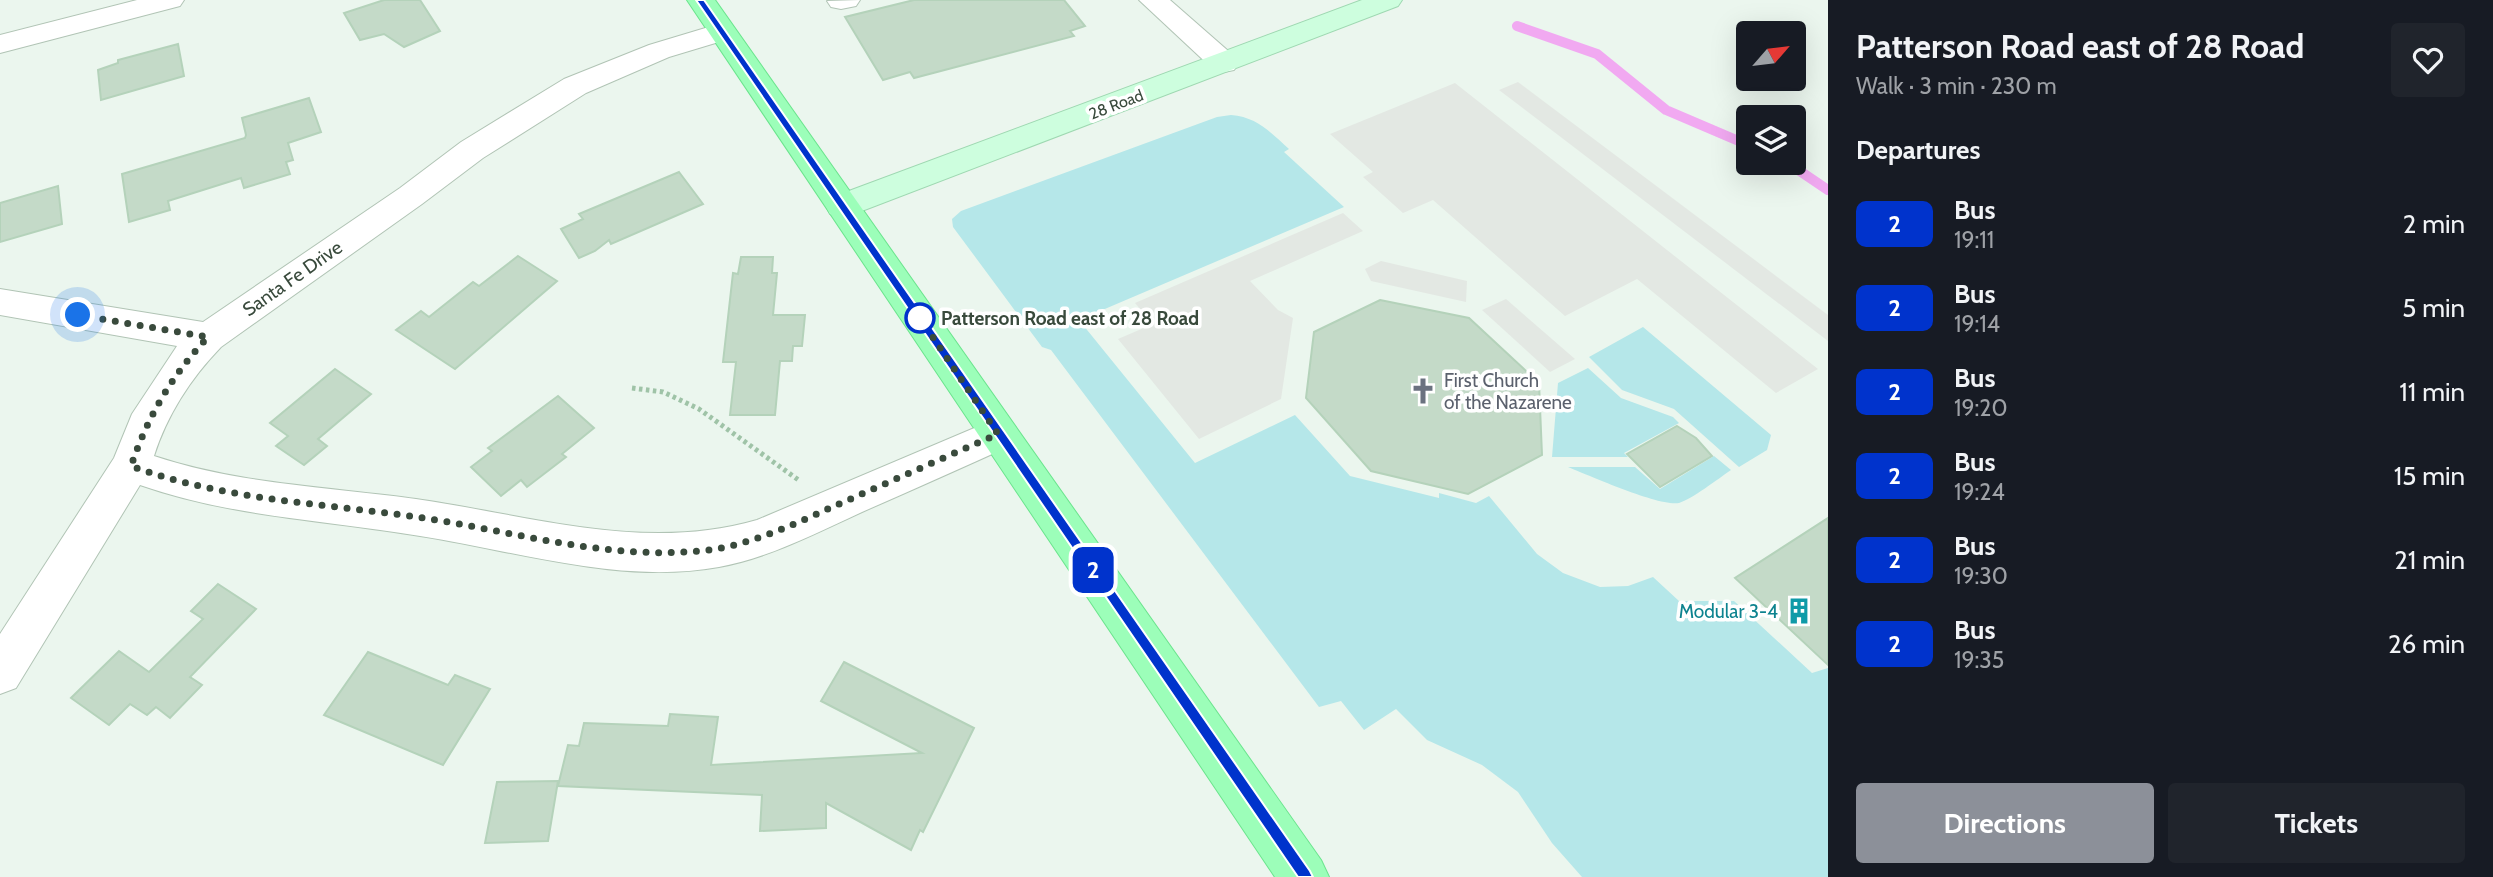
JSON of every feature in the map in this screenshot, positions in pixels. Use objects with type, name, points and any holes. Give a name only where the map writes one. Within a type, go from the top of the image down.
[{"type":"main road","points":[[701,0],[1304,877]]},
{"type":"street","points":[[0,44],[170,0]]},
{"type":"street","points":[[1153,0],[1224,63]]},
{"type":"street","name":"28 Road","points":[[842,206],[1388,0]]},
{"type":"street","name":"Santa Fe Drive","points":[[0,673],[131,466],[145,425],[186,360],[208,337],[411,196],[472,150],[575,86],[659,51],[722,32]]},
{"type":"street","points":[[0,302],[208,337]]},
{"type":"street","points":[[131,466],[165,478],[236,495],[418,517],[578,545],[640,551],[700,551],[764,536],[998,434]]},
{"type":"path","points":[[632,388],[663,392],[699,409],[799,479],[828,509]]},
{"type":"shaded area","points":[[1518,82],[1828,315],[1828,341],[1499,90]]},
{"type":"shaded area","points":[[1455,83],[1818,369],[1776,393],[1637,279],[1565,316],[1433,200],[1403,213],[1363,177],[1373,172],[1330,134]]},
{"type":"shaded area","points":[[1231,115],[1256,122],[1269,131],[1289,149],[1284,152],[1344,207],[1079,320],[1195,463],[1295,415],[1350,476],[1439,498],[1439,493],[1476,503],[1489,496],[1537,554],[1563,573],[1600,587],[1628,586],[1653,577],[1679,601],[1734,601],[1812,673],[1828,668],[1828,877],[1582,877],[1552,843],[1518,792],[1482,765],[1427,740],[1396,709],[1364,730],[1341,701],[1319,707],[1051,350],[1042,347],[953,227],[952,219],[961,211],[1217,117]]},
{"type":"shaded area","points":[[1343,213],[1363,231],[1250,281],[1278,310],[1293,318],[1281,399],[1199,439],[1118,339],[1153,324],[1135,303]]},
{"type":"shaded area","points":[[1381,261],[1467,281],[1466,302],[1371,281],[1365,269]]},
{"type":"shaded area","points":[[1506,299],[1575,359],[1550,372],[1482,310]]},
{"type":"shaded area","points":[[1643,327],[1771,435],[1767,450],[1739,467],[1674,409],[1622,390],[1589,357]]},
{"type":"shaded area","points":[[1588,368],[1621,398],[1673,417],[1679,423],[1624,453],[1628,457],[1552,457],[1558,383]]},
{"type":"shaded area","points":[[1714,456],[1731,470],[1679,503],[1656,500],[1568,467],[1635,467],[1660,489]]},
{"type":"building","points":[[384,0],[420,0],[440,31],[404,47],[384,34],[360,40],[344,13]]},
{"type":"building","points":[[914,0],[1064,0],[1085,26],[1070,31],[1074,36],[914,78],[910,72],[883,80],[845,17]]},
{"type":"building","points":[[178,44],[184,76],[101,100],[98,70],[118,63],[118,60]]},
{"type":"building","points":[[309,98],[321,132],[288,143],[293,160],[286,162],[290,174],[244,188],[241,178],[168,201],[170,210],[129,222],[122,174],[245,138],[242,118]]},
{"type":"building","points":[[679,172],[703,204],[611,244],[609,240],[595,251],[579,258],[561,229],[583,219],[579,214]]},
{"type":"building","points":[[58,186],[62,224],[0,242],[0,203]]},
{"type":"building","points":[[518,256],[557,281],[455,369],[396,330],[421,311],[429,317],[473,282],[479,286]]},
{"type":"building","points":[[741,257],[773,257],[772,273],[777,273],[773,315],[805,315],[802,346],[793,346],[792,361],[780,361],[775,415],[730,415],[736,362],[723,362],[733,273],[738,274]]},
{"type":"building","name":"First Church of the Nazarene","points":[[1380,300],[1469,318],[1539,383],[1542,455],[1468,494],[1371,471],[1306,398],[1314,332]]},
{"type":"building","points":[[335,369],[371,394],[318,439],[327,446],[304,465],[276,446],[288,436],[270,423]]},
{"type":"building","points":[[558,396],[594,428],[562,454],[566,457],[527,487],[521,480],[501,496],[471,467],[492,451],[488,448]]},
{"type":"building","points":[[1677,426],[1696,438],[1712,456],[1660,487],[1627,454]]},
{"type":"building","name":"Modular 3-4","points":[[1828,518],[1828,665],[1735,578]]},
{"type":"building","points":[[218,584],[256,609],[190,677],[202,685],[170,718],[156,707],[147,715],[130,704],[109,725],[71,698],[119,651],[149,672],[203,619],[191,611]]},
{"type":"building","points":[[368,652],[448,685],[455,675],[490,689],[443,765],[324,715]]},
{"type":"building","points":[[844,662],[974,728],[923,832],[920,830],[911,850],[826,803],[826,828],[760,831],[762,795],[558,786],[568,745],[579,746],[584,723],[668,726],[670,714],[718,717],[711,765],[922,753],[821,701]]},
{"type":"building","points":[[558,781],[548,841],[485,843],[497,782]]},
{"type":"waterway","points":[[1517,26],[1597,54],[1666,110],[1736,140]]},
{"type":"waterway","points":[[1806,175],[1828,190]]},
{"type":"bus line","name":"2","points":[[701,0],[1304,877]]},
{"type":"place","name":"Patterson Road east of 28 Road","points":[[920,318]]},
{"type":"place","name":"First Church of the Nazarene","points":[[1423,391]]},
{"type":"place","name":"Modular 3-4","points":[[1799,611]]},
{"type":"route","points":[[78,315],[208,337],[186,360],[145,425],[131,466],[165,478],[236,495],[418,517],[578,545],[640,551],[700,551],[764,536],[998,434],[920,318]]}]
